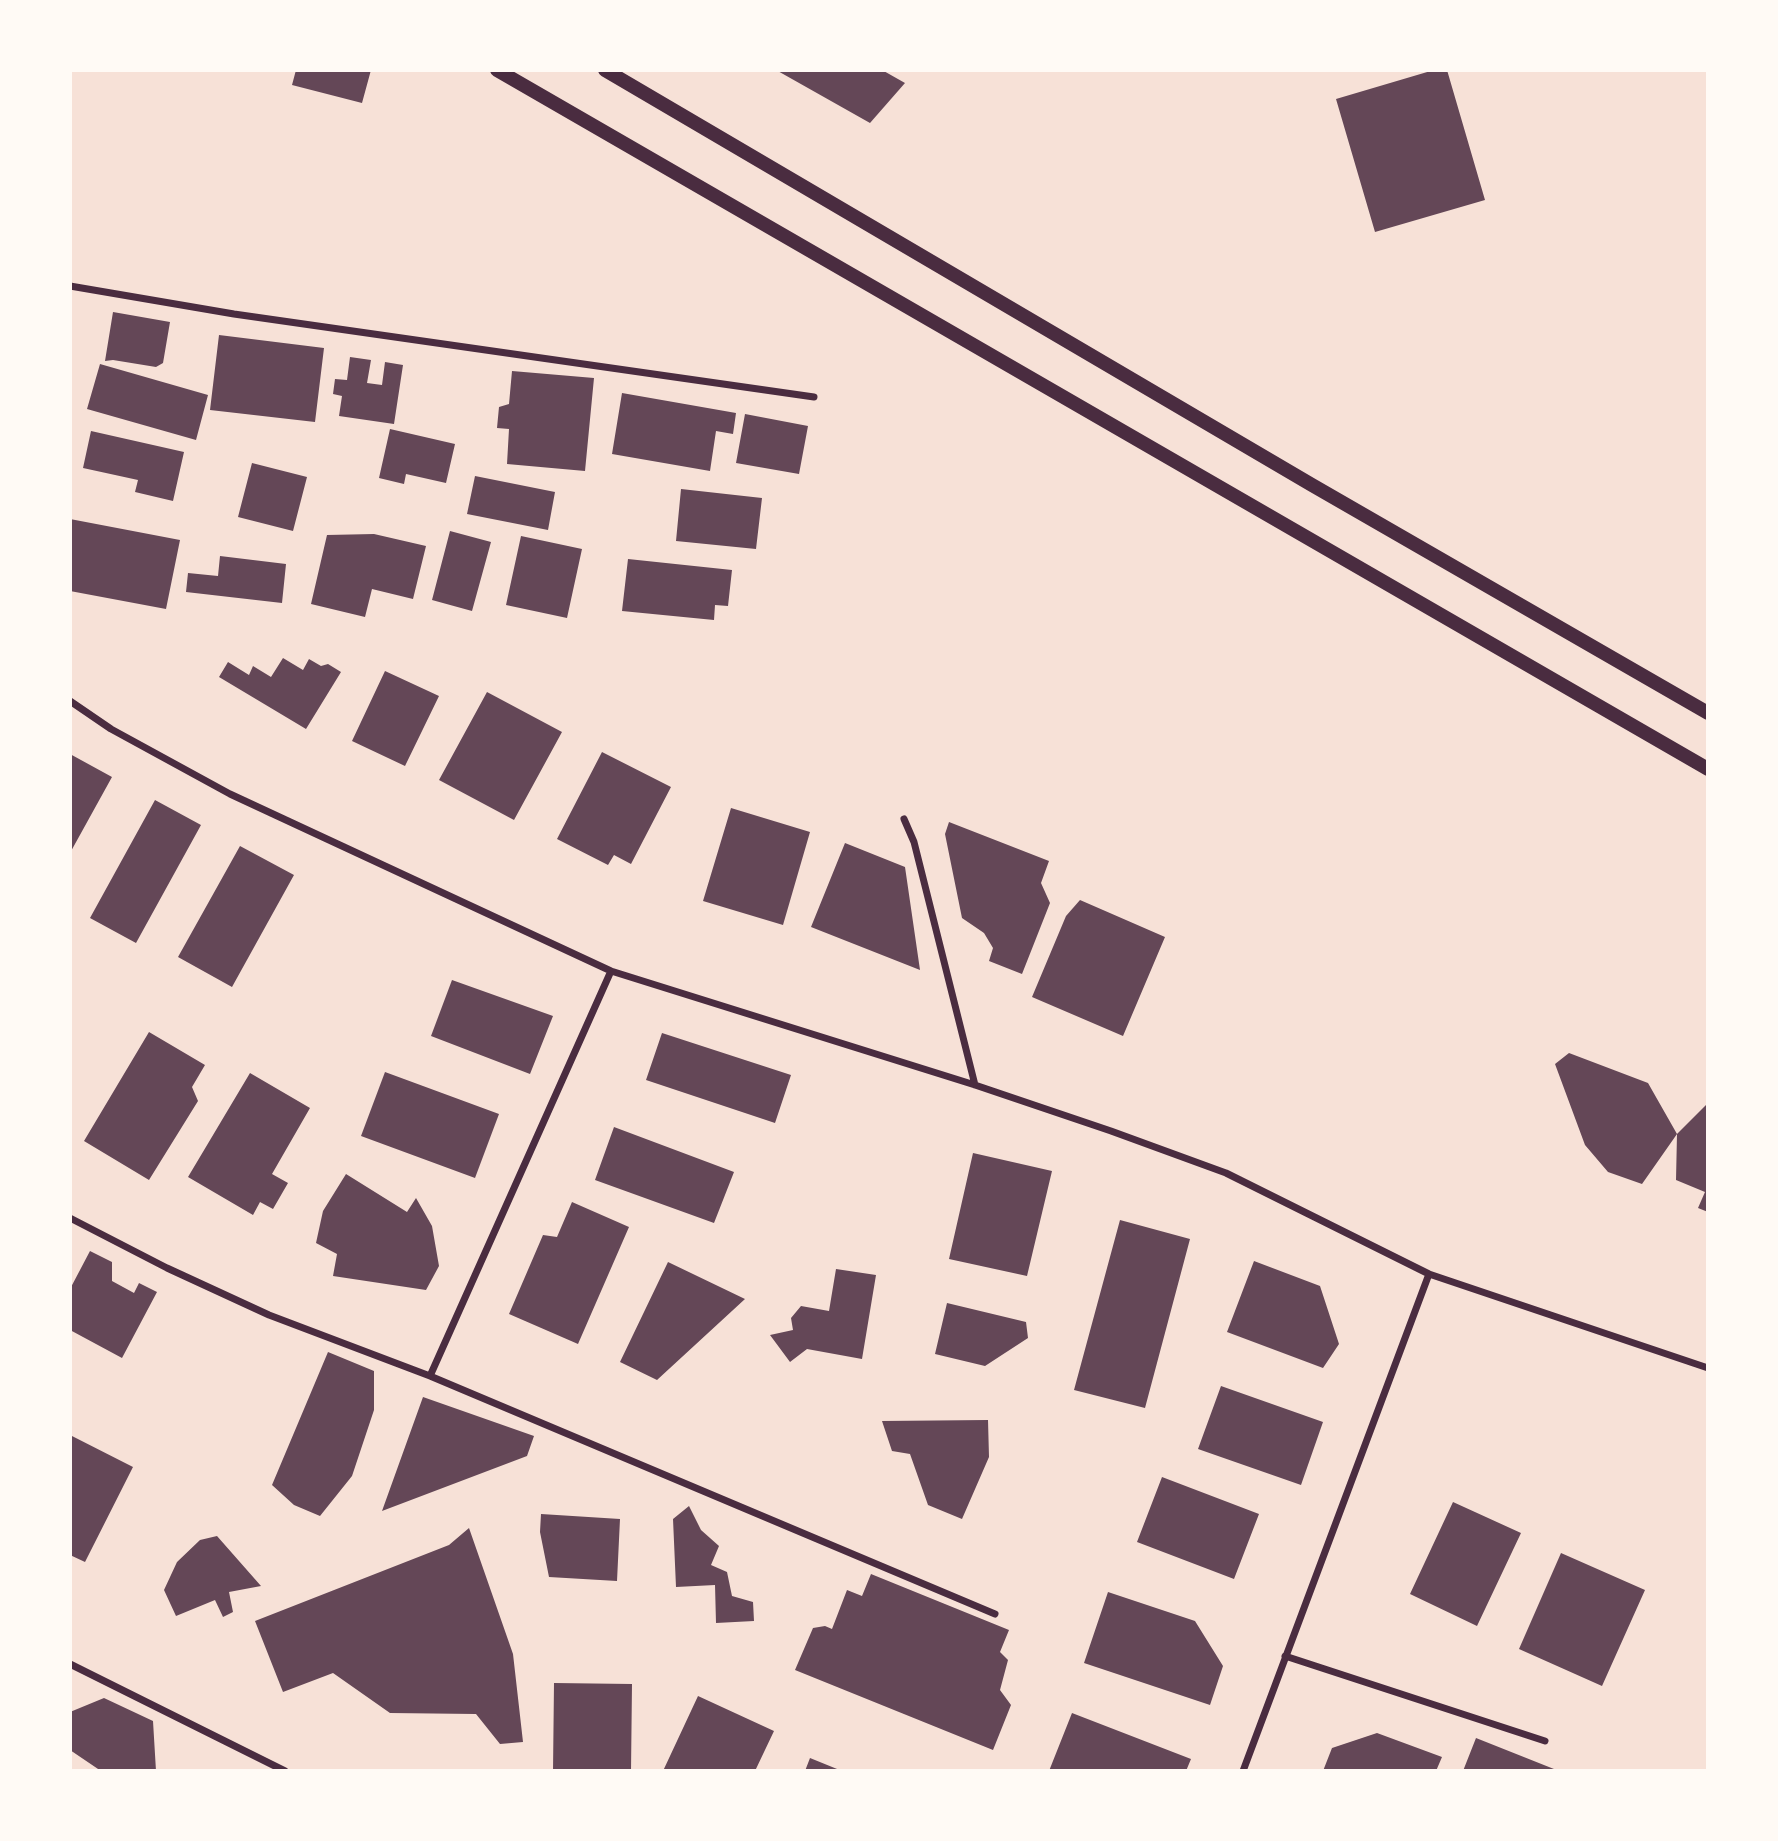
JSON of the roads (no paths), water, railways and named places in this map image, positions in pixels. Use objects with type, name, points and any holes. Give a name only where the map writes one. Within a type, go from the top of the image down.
[{"type":"main road","points":[[497,70],[1708,769]]},
{"type":"main road","points":[[605,70],[1312,485],[1708,713]]},
{"type":"street","points":[[70,286],[234,314],[814,397]]},
{"type":"street","points":[[70,701],[111,729],[230,794],[611,971],[1111,1131],[1226,1173],[1429,1274],[1708,1368]]},
{"type":"street","points":[[904,819],[914,842],[975,1086]]},
{"type":"street","points":[[430,1376],[611,971]]},
{"type":"street","points":[[70,1218],[167,1268],[270,1315],[430,1376],[995,1614]]},
{"type":"street","points":[[1243,1771],[1429,1274]]},
{"type":"street","points":[[1285,1656],[1545,1741]]},
{"type":"street","points":[[70,1664],[285,1771]]}]
